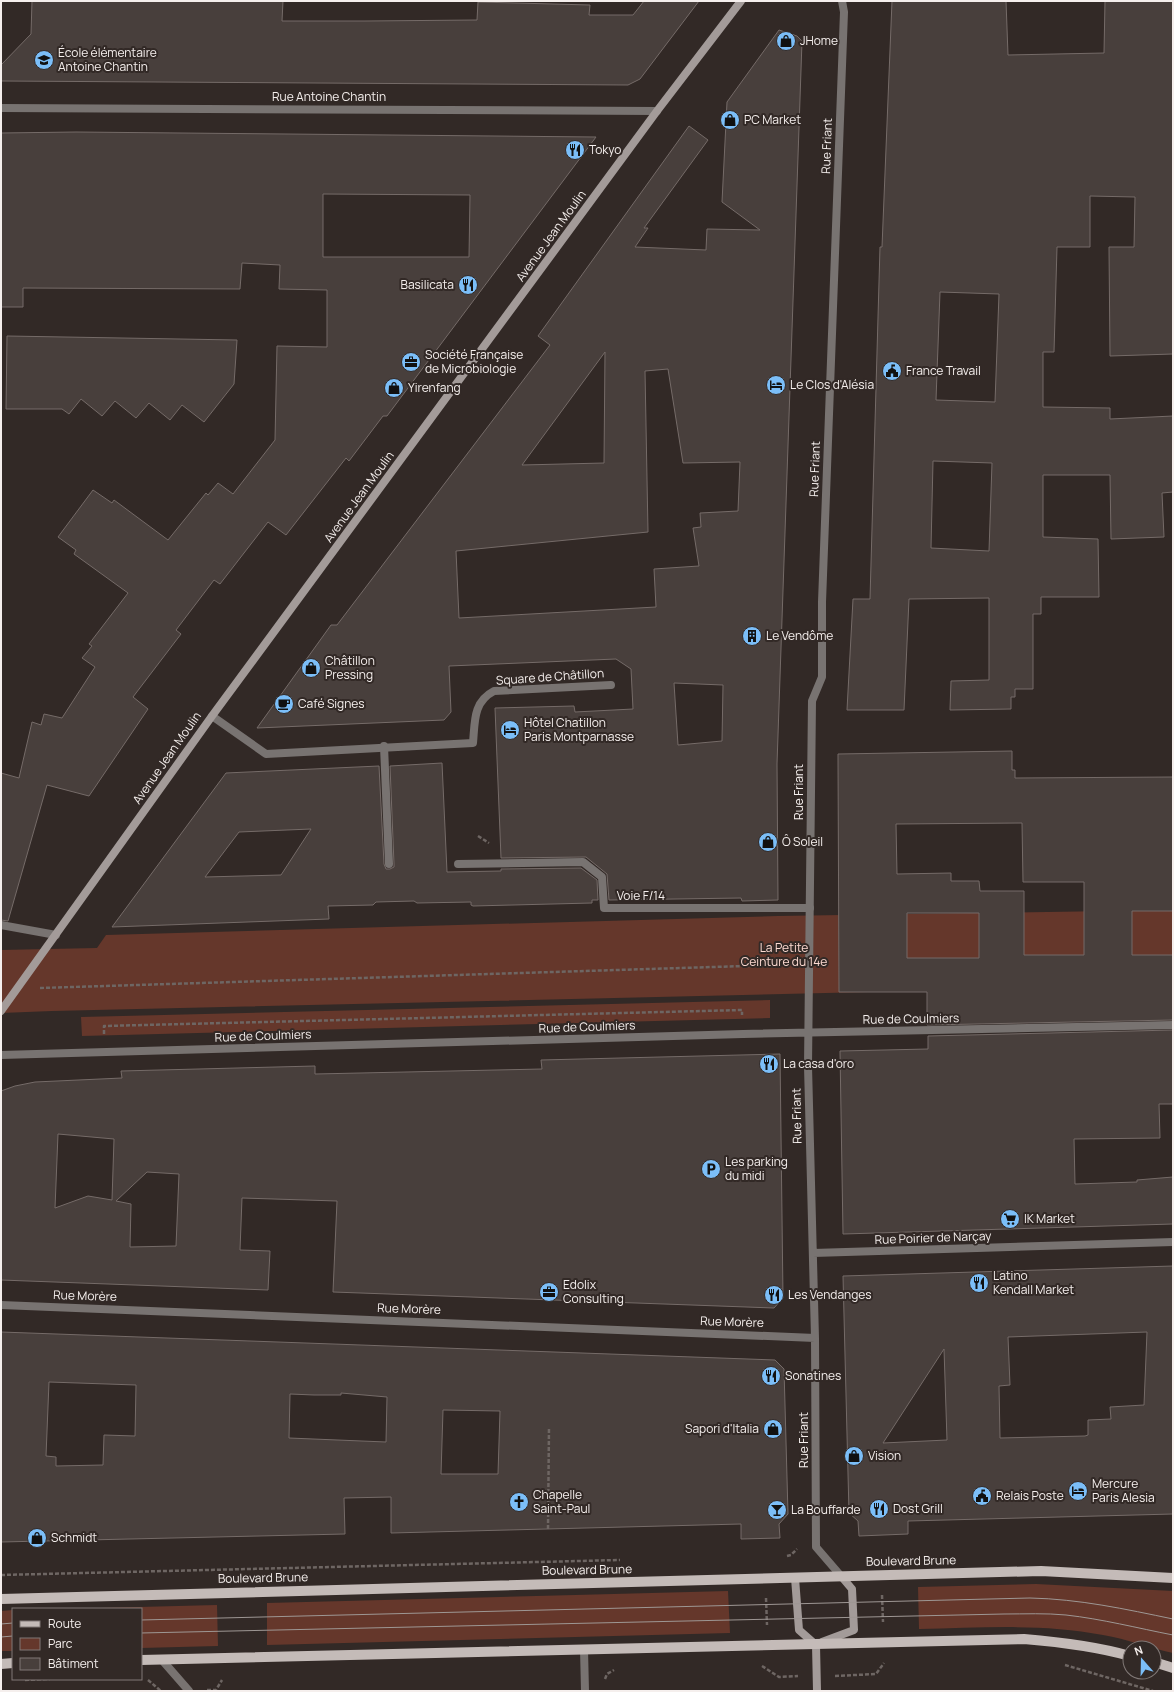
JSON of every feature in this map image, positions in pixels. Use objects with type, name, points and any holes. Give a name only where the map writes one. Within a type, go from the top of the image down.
[{"type":"main road","name":"Avenue Jean Moulin","points":[[1,1011],[212,716],[656,111],[741,1]]},
{"type":"main road","name":"Boulevard Brune","points":[[1,1599],[1041,1571],[1173,1578]]},
{"type":"main road","points":[[816,1645],[854,1630],[852,1589],[841,1576]]},
{"type":"main road","points":[[796,1578],[799,1630],[816,1645],[817,1691]]},
{"type":"main road","points":[[142,1660],[1024,1639],[1061,1642],[1102,1648],[1122,1654]]},
{"type":"main road","points":[[1,1664],[12,1663]]},
{"type":"main road","points":[[1162,1665],[1173,1668]]},
{"type":"street","name":"Rue Friant","points":[[841,1576],[816,1548],[815,1338],[808,1066],[810,1033],[812,701],[822,677],[822,602],[844,20],[842,1]]},
{"type":"street","name":"Rue Antoine Chantin","points":[[1,108],[656,111]]},
{"type":"street","name":"Square de Châtillon","points":[[212,716],[266,754],[384,746],[473,743],[476,715],[480,702],[485,696],[494,691],[611,685]]},
{"type":"street","points":[[384,746],[389,864]]},
{"type":"street","name":"Voie F/14","points":[[458,864],[583,862],[602,878],[604,908],[810,908]]},
{"type":"street","points":[[1,925],[56,935]]},
{"type":"street","name":"Rue de Coulmiers","points":[[1,1056],[810,1033],[1173,1025]]},
{"type":"street","name":"Rue Poirier de Narçay","points":[[813,1253],[1173,1242]]},
{"type":"street","name":"Rue Morère","points":[[1,1305],[815,1338]]},
{"type":"street","points":[[584,1649],[585,1691]]},
{"type":"street","points":[[162,1660],[189,1691]]},
{"type":"path","points":[[33,989],[776,964]]},
{"type":"path","points":[[104,1035],[104,1026],[734,1010],[742,1010],[743,1019]]},
{"type":"path","points":[[548,1529],[549,1427]]},
{"type":"path","points":[[785,1557],[801,1548]]},
{"type":"path","name":"Boulevard Brune","points":[[1,1575],[621,1560]]},
{"type":"path","points":[[881,1588],[883,1629]]},
{"type":"path","points":[[766,1592],[767,1632]]},
{"type":"path","points":[[817,1676],[876,1674],[885,1662]]},
{"type":"path","points":[[758,1664],[779,1677]]},
{"type":"path","points":[[1063,1665],[1153,1691]]},
{"type":"path","points":[[143,1676],[161,1691]]},
{"type":"green space","name":"La Petite Ceinture du 14e","points":[[1173,910],[1173,985],[1,1013],[1,950],[97,948],[106,935],[778,916]]},
{"type":"green space","points":[[770,1000],[770,1018],[82,1036],[81,1017]]},
{"type":"green space","points":[[1036,1584],[1173,1591],[1173,1653],[1162,1650],[1162,1640],[1123,1640],[1080,1631],[1011,1627],[919,1629],[918,1587]]},
{"type":"green space","points":[[728,1591],[730,1633],[267,1645],[267,1603]]},
{"type":"green space","points":[[217,1605],[218,1646],[142,1648],[142,1608],[99,1608]]},
{"type":"green space","points":[[12,1610],[12,1651],[1,1651],[1,1611]]},
{"type":"building","points":[[32,1],[283,1],[282,21],[365,21],[477,20],[478,2],[590,5],[589,15],[633,15],[644,1],[699,1],[640,79],[628,85],[1,81],[1,65],[31,34]]},
{"type":"building","points":[[892,1],[1006,1],[1008,55],[1104,53],[1105,1],[1173,1],[1173,354],[1110,356],[1109,247],[1134,247],[1135,197],[1090,196],[1090,247],[1057,247],[1054,352],[1043,352],[1043,407],[1110,408],[1110,419],[1173,416],[1173,492],[1162,493],[1164,537],[1111,539],[1110,475],[1043,475],[1043,537],[1098,539],[1099,597],[1041,597],[1041,614],[1033,614],[1033,689],[1015,689],[1015,697],[1011,697],[1011,709],[950,710],[951,681],[989,680],[989,598],[909,599],[904,710],[847,710],[853,599],[870,599],[880,247],[882,247]],"holes":[[[940,292],[999,294],[995,402],[936,400]],[[933,461],[992,463],[989,551],[931,548]]]},
{"type":"building","points":[[779,30],[797,36],[802,41],[777,764],[778,900],[742,901],[741,898],[609,900],[607,874],[586,857],[501,858],[495,708],[574,706],[575,712],[633,709],[631,669],[616,659],[449,666],[451,712],[444,720],[257,728],[331,625],[337,625],[550,345],[538,336],[689,126],[708,140],[644,228],[648,228],[635,247],[706,250],[707,229],[760,230],[722,202],[727,102]],"holes":[[[605,352],[604,463],[522,465]],[[668,369],[683,463],[740,462],[738,511],[700,513],[701,527],[693,528],[699,566],[654,569],[656,607],[459,618],[456,551],[648,532],[645,371]],[[674,683],[723,685],[722,741],[678,745]]]},
{"type":"building","points":[[76,132],[596,137],[387,416],[383,416],[349,461],[346,458],[286,535],[268,522],[220,584],[214,580],[176,630],[181,634],[133,697],[148,709],[89,796],[47,785],[8,921],[1,920],[1,773],[19,778],[32,722],[41,725],[44,714],[62,718],[95,667],[82,658],[92,646],[89,644],[128,593],[74,554],[76,550],[58,537],[93,490],[112,503],[114,500],[168,540],[206,493],[208,495],[218,483],[233,494],[275,440],[277,346],[327,347],[327,290],[279,289],[280,265],[242,263],[240,289],[23,288],[23,307],[1,307],[1,133]],"holes":[[[323,194],[470,195],[469,257],[323,257]]]},
{"type":"building","points":[[7,336],[237,340],[234,384],[204,422],[182,405],[170,420],[149,403],[136,418],[115,401],[102,416],[81,399],[69,414],[62,409],[6,409]]},
{"type":"building","points":[[1012,751],[1012,770],[1015,770],[1015,778],[1173,777],[1173,911],[1132,911],[1132,955],[1173,955],[1173,1020],[927,1025],[927,992],[839,992],[838,754]],"holes":[[[1022,823],[1023,882],[1084,882],[1084,955],[1024,955],[1024,891],[980,891],[979,881],[951,881],[951,873],[897,874],[896,824]],[[907,913],[979,913],[979,958],[907,958]]]},
{"type":"building","points":[[442,763],[447,872],[501,871],[501,869],[581,868],[597,880],[598,900],[592,900],[592,903],[473,906],[471,905],[471,902],[376,902],[373,905],[328,906],[329,919],[112,927],[226,773],[379,766],[384,864],[386,869],[394,867],[390,766]],"holes":[[[311,829],[281,875],[205,877],[239,832]]]},
{"type":"building","points":[[1173,1030],[1173,1104],[1159,1104],[1160,1138],[1074,1139],[1075,1184],[1137,1182],[1137,1180],[1173,1177],[1173,1224],[843,1234],[840,1051],[928,1049],[928,1036]]},
{"type":"building","points":[[780,1054],[783,1298],[774,1308],[333,1292],[337,1201],[242,1198],[240,1250],[270,1251],[268,1290],[1,1280],[1,1091],[15,1086],[35,1082],[122,1078],[121,1071],[315,1066],[315,1074],[542,1069],[541,1060]],"holes":[[[58,1134],[114,1139],[112,1200],[88,1196],[55,1208]],[[147,1172],[179,1174],[176,1246],[130,1247],[131,1204],[116,1201]]]},
{"type":"building","points":[[1173,1266],[1173,1514],[908,1521],[908,1534],[859,1536],[858,1521],[849,1513],[843,1276]],"holes":[[[1147,1332],[1144,1405],[1110,1407],[1111,1419],[1088,1420],[1088,1435],[1085,1436],[1000,1438],[999,1386],[1010,1385],[1008,1337]],[[944,1349],[947,1440],[883,1443]]]},
{"type":"building","points":[[1,1332],[775,1360],[784,1369],[788,1514],[779,1524],[780,1538],[741,1539],[741,1524],[391,1533],[391,1497],[344,1498],[345,1534],[1,1542]],"holes":[[[49,1382],[136,1385],[135,1436],[104,1435],[103,1465],[56,1466],[56,1457],[46,1456]],[[341,1393],[387,1397],[386,1442],[289,1438],[290,1394],[341,1395]],[[443,1410],[500,1411],[498,1474],[441,1474]]]},
{"type":"tram line","points":[[142,1620],[1030,1598],[1084,1602],[1173,1619]]},
{"type":"tram line","points":[[142,1633],[1058,1614],[1106,1621],[1173,1635]]},
{"type":"tram line","points":[[1,1624],[12,1623]]},
{"type":"tram line","points":[[1,1637],[12,1636]]},
{"type":"place","name":"JHome","points":[[786,41]]},
{"type":"place","name":"École élémentaire Antoine Chantin","points":[[44,60]]},
{"type":"place","name":"PC Market","points":[[730,120]]},
{"type":"place","name":"Tokyo","points":[[575,150]]},
{"type":"place","name":"Basilicata","points":[[468,285]]},
{"type":"place","name":"Société Française de Microbiologie","points":[[411,362]]},
{"type":"place","name":"France Travail","points":[[892,371]]},
{"type":"place","name":"Le Clos d'Alésia","points":[[776,385]]},
{"type":"place","name":"Yirenfang","points":[[394,388]]},
{"type":"place","name":"Le Vendôme","points":[[752,636]]},
{"type":"place","name":"Châtillon Pressing","points":[[311,668]]},
{"type":"place","name":"Café Signes","points":[[284,704]]},
{"type":"place","name":"Hôtel Chatillon Paris Montparnasse","points":[[510,730]]},
{"type":"place","name":"Ô Soleil","points":[[768,842]]},
{"type":"place","name":"La casa d'oro","points":[[769,1064]]},
{"type":"place","name":"Les parking du midi","points":[[711,1169]]},
{"type":"place","name":"IK Market","points":[[1010,1219]]},
{"type":"place","name":"Latino Kendall Market","points":[[979,1283]]},
{"type":"place","name":"Edolix Consulting","points":[[549,1292]]},
{"type":"place","name":"Les Vendanges","points":[[774,1295]]},
{"type":"place","name":"Sonatines","points":[[771,1376]]},
{"type":"place","name":"Sapori d'Italia","points":[[773,1429]]},
{"type":"place","name":"Vision","points":[[854,1456]]},
{"type":"place","name":"Mercure Paris Alesia","points":[[1078,1491]]},
{"type":"place","name":"Relais Poste","points":[[982,1496]]},
{"type":"place","name":"Chapelle Saint-Paul","points":[[519,1502]]},
{"type":"place","name":"Dost Grill","points":[[879,1509]]},
{"type":"place","name":"La Bouffarde","points":[[777,1510]]},
{"type":"place","name":"Schmidt","points":[[37,1538]]}]
